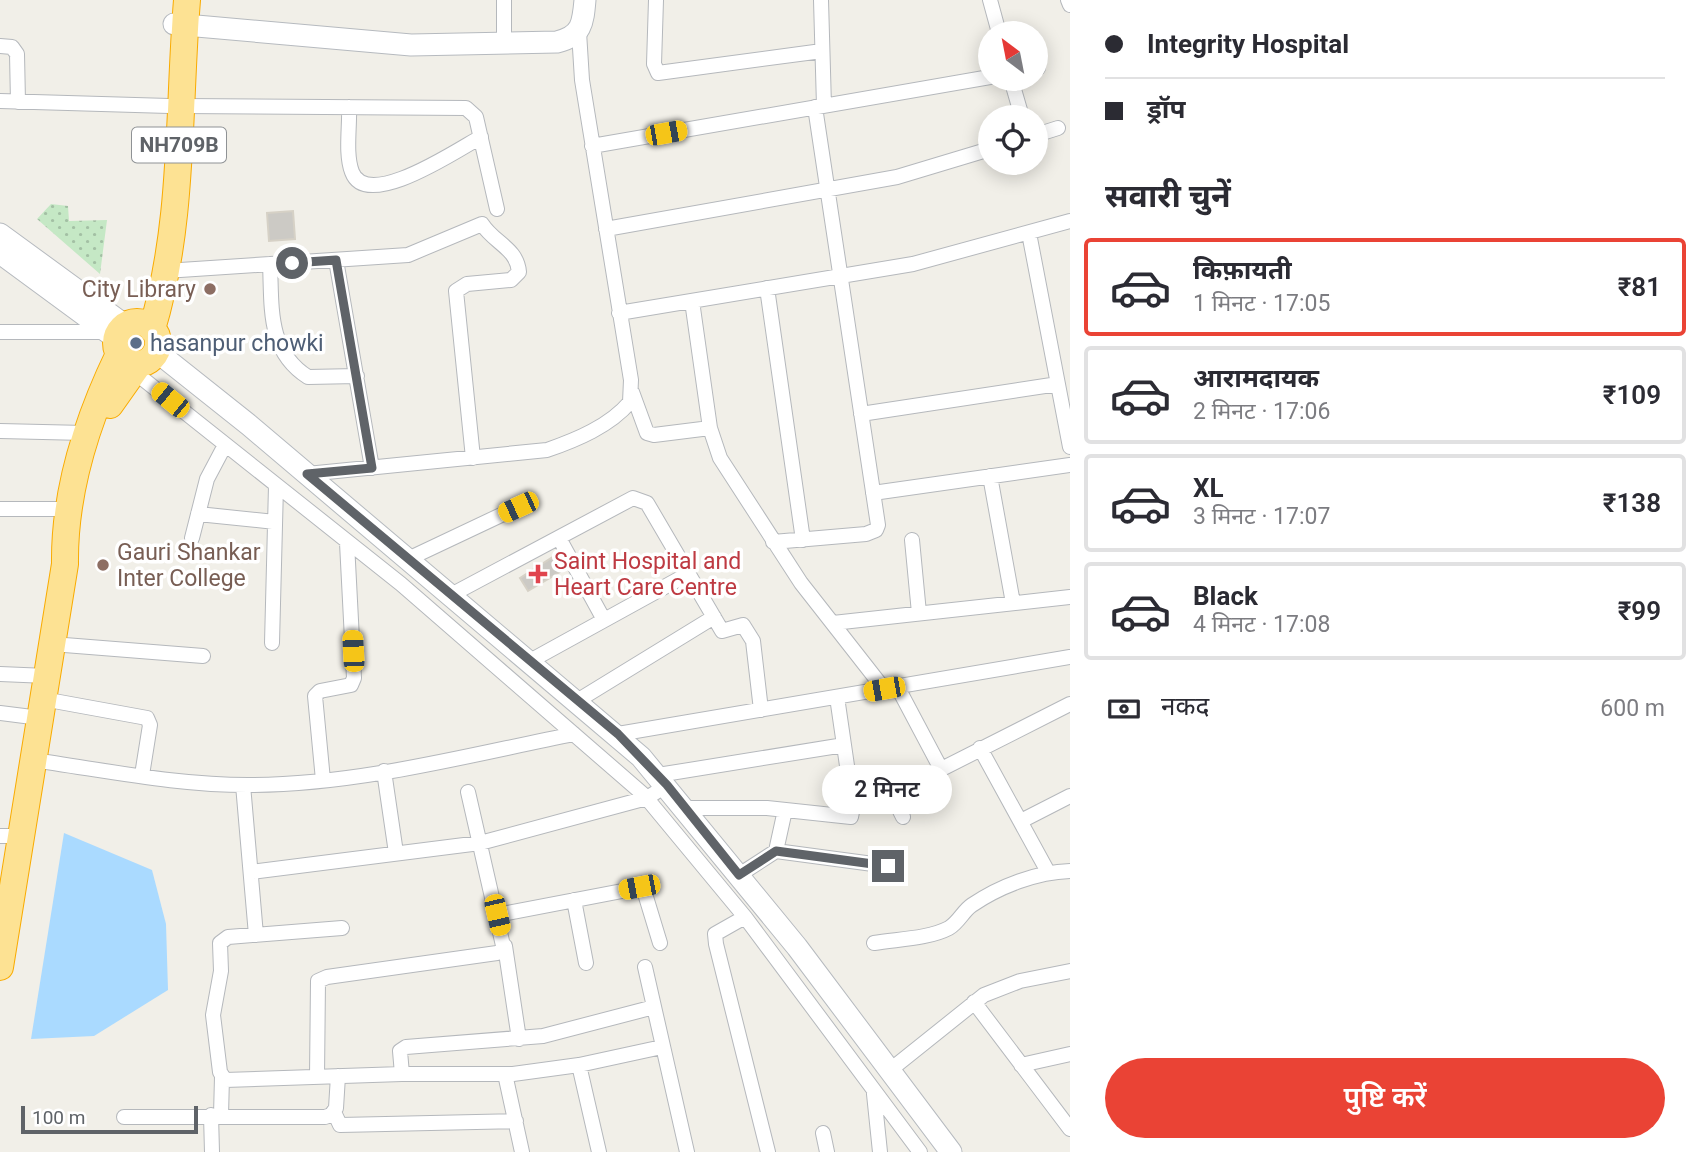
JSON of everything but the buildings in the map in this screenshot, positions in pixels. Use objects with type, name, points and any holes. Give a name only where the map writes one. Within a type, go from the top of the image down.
[{"type":"highway","name":"NH709B","points":[[0,967],[10,836],[32,760],[65,564],[68,509],[85,433],[132,343],[165,271],[175,209],[175,106],[180,12]]},
{"type":"highway","name":"NH709B","points":[[65,564],[76,535],[104,419],[132,343],[160,237],[175,106]]},
{"type":"street","points":[[504,0],[504,44]]},
{"type":"street","points":[[585,0],[579,32],[582,80],[632,392],[648,433],[654,435],[710,428]]},
{"type":"street","points":[[656,0],[654,64],[658,73],[822,51]]},
{"type":"street","points":[[773,542],[872,533],[878,525],[838,277],[827,191],[819,107],[821,0]]},
{"type":"street","points":[[990,0],[996,21]]},
{"type":"street","points":[[1068,0],[1070,5]]},
{"type":"street","points":[[180,12],[367,43],[557,42],[570,39],[579,32]]},
{"type":"street","points":[[0,46],[12,47],[18,54],[18,102]]},
{"type":"street","points":[[592,145],[978,79]]},
{"type":"street","points":[[0,101],[175,106],[466,108],[476,117],[497,209]]},
{"type":"street","points":[[349,107],[351,167],[355,177],[365,184],[397,182],[481,136]]},
{"type":"street","points":[[1048,131],[1058,128]]},
{"type":"street","points":[[606,229],[897,177],[978,153]]},
{"type":"street","points":[[620,313],[913,264],[1070,220]]},
{"type":"street","points":[[165,271],[408,255],[481,223],[490,235],[514,253],[518,262],[516,278],[467,284],[456,291],[473,458]]},
{"type":"street","points":[[1029,233],[1070,447]]},
{"type":"street","points":[[0,234],[132,343],[225,444],[347,543],[442,601],[530,661],[541,689]]},
{"type":"street","points":[[0,253],[132,343],[307,474],[408,559],[442,601],[541,689],[574,734],[685,808],[951,1152]]},
{"type":"street","points":[[336,260],[372,468]]},
{"type":"street","points":[[270,264],[274,333],[283,355],[307,377],[356,376]]},
{"type":"street","points":[[767,288],[803,540]]},
{"type":"street","points":[[692,301],[710,428],[720,457],[773,542],[832,623],[891,688],[940,769]]},
{"type":"street","points":[[0,332],[132,343]]},
{"type":"street","points":[[861,414],[1058,384]]},
{"type":"street","points":[[307,474],[527,453],[562,444],[615,417],[630,402],[632,392]]},
{"type":"street","points":[[0,431],[85,433]]},
{"type":"street","points":[[192,538],[207,479],[225,444]]},
{"type":"street","points":[[873,493],[1070,465]]},
{"type":"street","points":[[990,476],[1013,603]]},
{"type":"street","points":[[272,643],[276,486]]},
{"type":"street","points":[[442,601],[633,498],[640,498],[647,503],[724,632],[740,625],[746,627],[751,635],[761,710]]},
{"type":"street","points":[[408,559],[518,507]]},
{"type":"street","points":[[0,509],[68,509]]},
{"type":"street","points":[[198,514],[275,522]]},
{"type":"street","points":[[559,538],[604,620]]},
{"type":"street","points":[[912,540],[919,613]]},
{"type":"street","points":[[323,780],[315,696],[320,691],[351,685],[354,678],[347,543]]},
{"type":"street","points":[[530,661],[688,574]]},
{"type":"street","points":[[832,623],[1070,597]]},
{"type":"street","points":[[577,701],[713,617]]},
{"type":"street","points":[[52,644],[203,656]]},
{"type":"street","points":[[618,734],[1070,657]]},
{"type":"street","points":[[0,674],[43,698],[147,718],[150,725],[142,775]]},
{"type":"street","points":[[541,689],[577,701],[618,734],[746,917],[920,1152]]},
{"type":"street","points":[[685,808],[785,810],[851,817],[836,697]]},
{"type":"street","points":[[0,713],[43,698]]},
{"type":"street","points":[[903,817],[897,808],[897,793],[1070,704]]},
{"type":"street","points":[[32,760],[243,785],[323,780],[384,771],[574,734]]},
{"type":"street","points":[[250,872],[480,843],[657,788],[844,745]]},
{"type":"street","points":[[980,748],[1048,872]]},
{"type":"street","points":[[384,771],[397,853]]},
{"type":"street","points":[[243,785],[256,935]]},
{"type":"street","points":[[468,792],[505,946],[519,1039]]},
{"type":"street","points":[[1021,821],[1070,796]]},
{"type":"street","points":[[776,851],[785,810]]},
{"type":"street","points":[[739,875],[776,851],[888,866]]},
{"type":"street","points":[[874,943],[950,927],[972,905],[1048,872],[1070,871]]},
{"type":"street","points":[[497,915],[643,887],[660,943]]},
{"type":"street","points":[[574,900],[586,963]]},
{"type":"street","points":[[746,917],[719,929],[716,944],[768,1152]]},
{"type":"street","points":[[212,1152],[222,1077],[213,1014],[221,971],[219,943],[228,937],[342,928]]},
{"type":"street","points":[[317,1077],[318,981],[327,977],[497,953],[505,946]]},
{"type":"street","points":[[645,967],[687,1152]]},
{"type":"street","points":[[889,1071],[974,1002],[1020,981],[1070,971]]},
{"type":"street","points":[[974,1002],[1070,1129]]},
{"type":"street","points":[[402,1074],[400,1051],[406,1047],[519,1039],[575,1030],[654,1007]]},
{"type":"street","points":[[222,1077],[229,1081],[402,1074],[505,1074],[579,1065],[662,1047]]},
{"type":"street","points":[[1021,1065],[1070,1054]]},
{"type":"street","points":[[579,1065],[599,1152]]},
{"type":"street","points":[[505,1074],[523,1152]]},
{"type":"street","points":[[338,1076],[334,1112],[337,1124],[340,1125],[516,1121]]},
{"type":"street","points":[[874,1093],[880,1152]]},
{"type":"street","points":[[124,1117],[325,1117],[334,1112]]},
{"type":"street","points":[[822,1133],[827,1152]]},
{"type":"green space","points":[[51,204],[68,206],[69,221],[107,220],[100,274],[37,219]]},
{"type":"water","points":[[64,833],[152,870],[166,924],[168,990],[94,1036],[31,1039]]},
{"type":"place","name":"City Library","points":[[210,289]]},
{"type":"place","name":"hasanpur chowki","points":[[136,343]]},
{"type":"place","name":"Gauri Shankar Inter College","points":[[103,565]]},
{"type":"place","name":"Saint Hospital and Heart Care Centre","points":[[538,574]]},
{"type":"route","points":[[292,263],[336,260],[372,468],[307,474],[618,734],[667,785],[739,875],[776,851],[888,866]]}]
